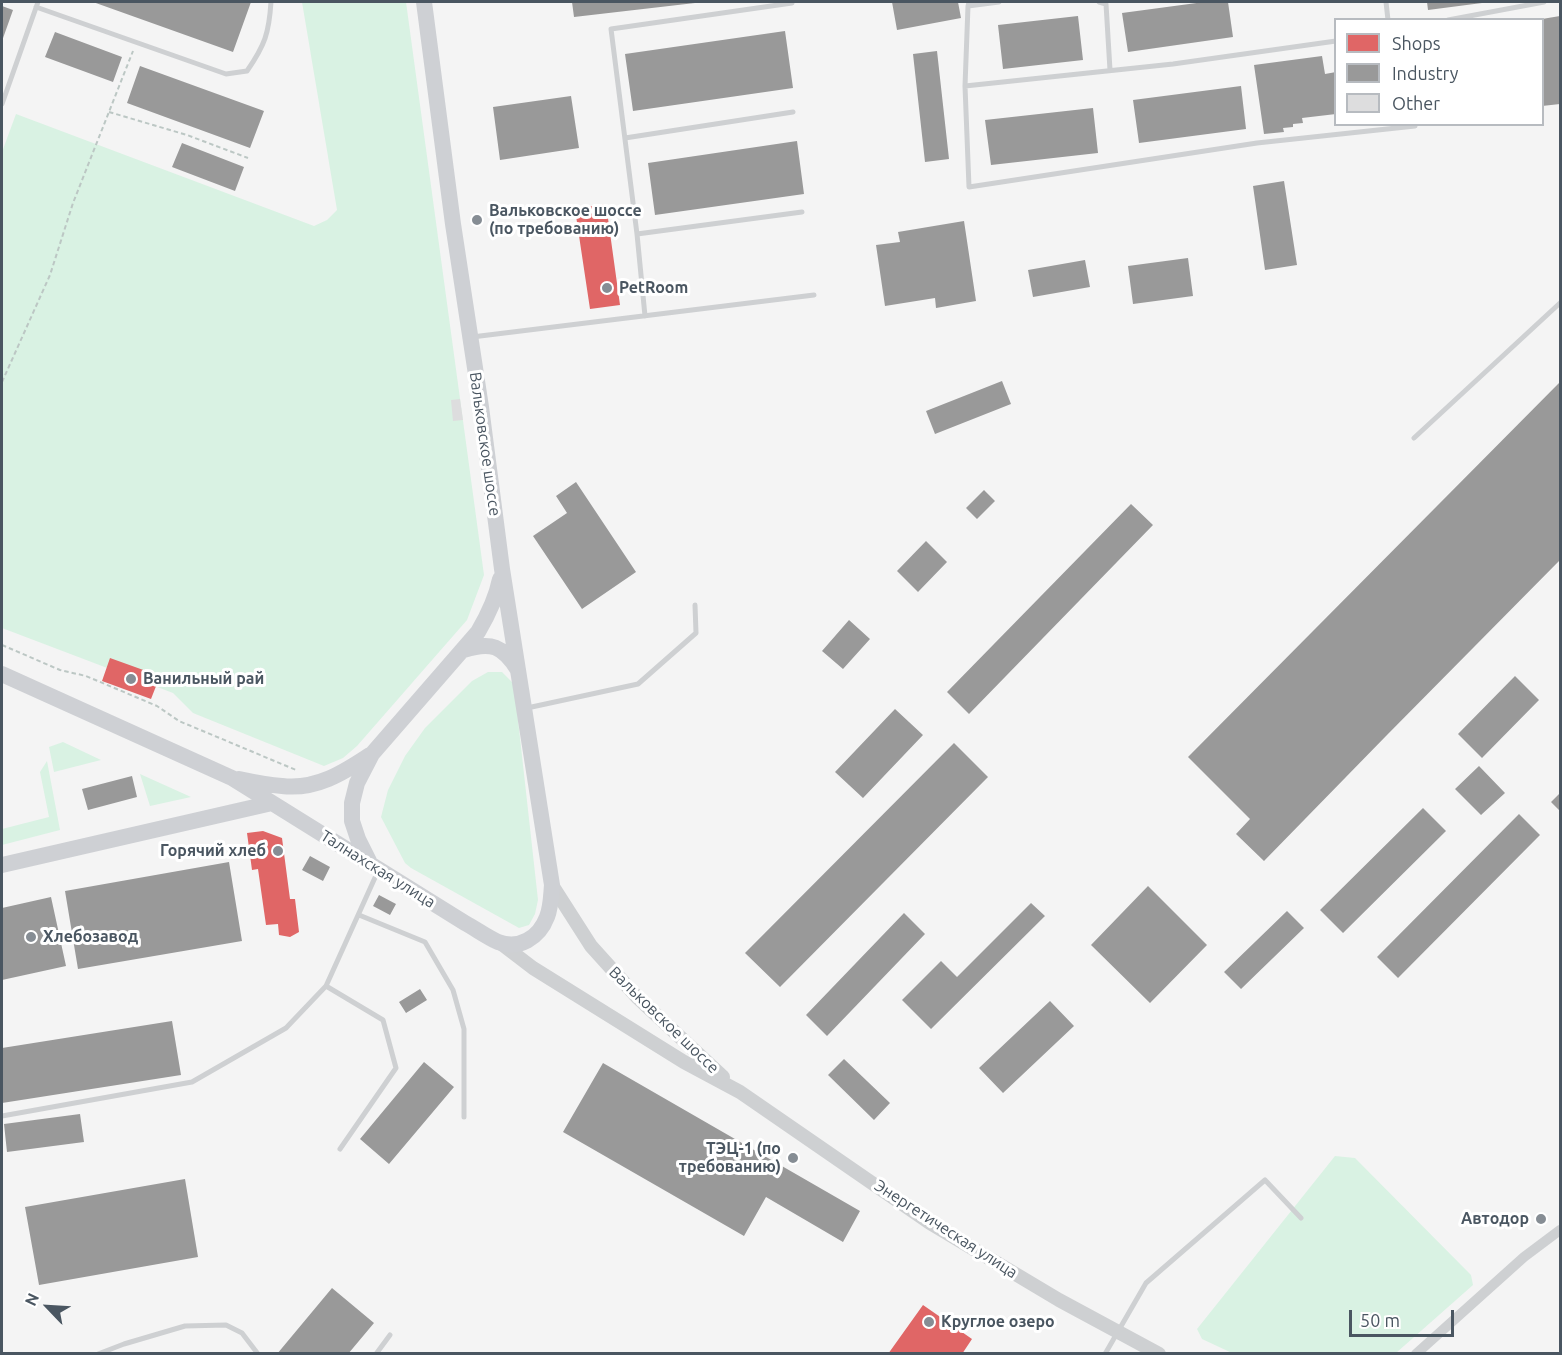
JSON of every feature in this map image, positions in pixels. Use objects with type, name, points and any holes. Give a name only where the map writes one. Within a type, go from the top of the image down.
[{"type":"main road","name":"Вальковское шоссе","points":[[423,2],[502,569],[552,885],[547,918],[533,937],[525,943],[499,942]]},
{"type":"main road","points":[[375,867],[358,840],[352,821],[352,803],[357,783],[372,754],[478,632],[497,594],[502,569]]},
{"type":"main road","points":[[464,650],[485,645],[495,647],[512,660],[518,671]]},
{"type":"main road","name":"Талнахская улица","points":[[2,674],[232,778],[499,942]]},
{"type":"main road","points":[[232,778],[284,787],[307,786],[326,781],[345,772],[372,754]]},
{"type":"main road","points":[[2,864],[273,803]]},
{"type":"street","name":"Вальковское шоссе","points":[[552,885],[591,946],[637,998],[740,1092]]},
{"type":"street","name":"Талнахская улица","points":[[499,942],[533,968],[684,1062],[740,1092]]},
{"type":"street","name":"Энергетическая улица","points":[[740,1092],[930,1222],[1010,1272],[1117,1332],[1160,1353]]},
{"type":"street","points":[[1416,1353],[1485,1290],[1560,1230]]},
{"type":"lane","points":[[2,104],[37,4],[226,74],[247,71],[260,52],[269,26],[271,2]]},
{"type":"lane","points":[[999,2],[969,4],[965,86],[969,187],[1257,143],[1415,126]]},
{"type":"lane","points":[[1099,2],[1106,4],[1110,70]]},
{"type":"lane","points":[[1386,2],[1388,18]]},
{"type":"lane","points":[[1459,18],[1545,2]]},
{"type":"lane","points":[[645,316],[611,28],[792,3]]},
{"type":"lane","points":[[965,86],[1173,64],[1334,40]]},
{"type":"lane","points":[[625,138],[793,112]]},
{"type":"lane","points":[[637,234],[802,212]]},
{"type":"lane","points":[[470,338],[814,295]]},
{"type":"lane","points":[[1414,438],[1560,303]]},
{"type":"lane","points":[[525,709],[638,684],[696,633],[695,605]]},
{"type":"lane","points":[[2,1116],[192,1082],[286,1028],[326,986],[358,915],[375,867]]},
{"type":"lane","points":[[358,915],[425,942],[453,990],[464,1029],[465,1117]]},
{"type":"lane","points":[[326,986],[383,1020],[396,1068],[340,1149]]},
{"type":"lane","points":[[1105,1353],[1146,1283],[1265,1180],[1301,1218]]},
{"type":"lane","points":[[98,1353],[185,1326],[226,1325],[242,1333],[258,1353]]},
{"type":"lane","points":[[376,1353],[390,1335]]},
{"type":"path","points":[[2,382],[50,275],[73,203],[137,42]]},
{"type":"path","points":[[109,112],[187,135],[248,158]]},
{"type":"path","points":[[2,645],[60,670],[86,676],[157,706],[179,720],[299,772]]},
{"type":"green space","points":[[302,2],[406,2],[484,575],[467,620],[357,746],[343,758],[324,766],[193,713],[173,693],[2,628],[2,152],[16,114],[314,226],[327,220],[337,210]]},
{"type":"green space","points":[[488,672],[502,672],[514,684],[538,900],[535,914],[529,925],[519,928],[411,868],[405,863],[381,817],[388,790],[405,756],[425,728],[472,681]]},
{"type":"green space","points":[[63,742],[101,760],[54,772],[49,747]]},
{"type":"green space","points":[[47,761],[60,830],[2,845],[2,829],[49,817],[40,772]]},
{"type":"green space","points":[[140,774],[191,797],[150,806]]},
{"type":"green space","points":[[1335,1156],[1355,1158],[1471,1275],[1473,1285],[1396,1353],[1232,1353],[1202,1339],[1197,1329]]},
{"type":"building: Shops","points":[[606,204],[620,305],[590,309],[575,209]]},
{"type":"building: Shops","name":"Ванильный рай","points":[[110,658],[160,676],[151,699],[102,681]]},
{"type":"building: Shops","points":[[263,831],[282,838],[290,899],[295,899],[299,932],[290,937],[279,935],[278,924],[266,925],[258,869],[252,870],[247,833]]},
{"type":"building: Shops","name":"Круглое озеро","points":[[923,1305],[972,1339],[962,1354],[888,1354]]},
{"type":"building: Industry","points":[[93,2],[251,2],[233,52]]},
{"type":"building: Industry","points":[[572,2],[695,2],[695,3],[574,17]]},
{"type":"building: Industry","points":[[892,2],[958,2],[961,18],[897,30]]},
{"type":"building: Industry","points":[[1204,2],[1228,2],[1233,37],[1128,52],[1122,13]]},
{"type":"building: Industry","points":[[1427,2],[1482,2],[1482,3],[1428,10]]},
{"type":"building: Industry","points":[[2,6],[13,10],[2,41]]},
{"type":"building: Industry","points":[[1078,16],[1083,60],[1003,69],[998,25]]},
{"type":"building: Industry","points":[[1560,16],[1560,104],[1544,106],[1544,19]]},
{"type":"building: Industry","points":[[785,31],[793,88],[633,111],[625,54]]},
{"type":"building: Industry","points":[[55,32],[122,57],[113,82],[45,57]]},
{"type":"building: Industry","points":[[937,51],[949,159],[925,162],[913,54]]},
{"type":"building: Industry","points":[[1322,56],[1325,74],[1334,72],[1334,114],[1302,118],[1303,123],[1283,128],[1284,132],[1264,134],[1254,65]]},
{"type":"building: Industry","points":[[140,66],[264,111],[250,148],[127,103]]},
{"type":"building: Industry","points":[[1241,86],[1246,129],[1139,143],[1133,100]]},
{"type":"building: Industry","points":[[571,96],[579,148],[500,160],[493,107]]},
{"type":"building: Industry","points":[[1093,108],[1098,153],[991,165],[985,120]]},
{"type":"building: Industry","points":[[797,141],[804,194],[655,215],[648,163]]},
{"type":"building: Industry","points":[[182,143],[244,167],[235,191],[172,167]]},
{"type":"building: Industry","points":[[1284,181],[1297,265],[1265,270],[1253,186]]},
{"type":"building: Industry","points":[[964,221],[976,301],[936,308],[935,298],[885,306],[876,245],[900,242],[898,232]]},
{"type":"building: Industry","points":[[1188,258],[1193,296],[1133,304],[1128,266]]},
{"type":"building: Industry","points":[[1085,260],[1090,287],[1033,297],[1028,270]]},
{"type":"building: Industry","points":[[1002,381],[1011,404],[935,434],[926,411]]},
{"type":"building: Industry","points":[[1560,382],[1560,560],[1264,861],[1236,834],[1250,819],[1188,757]]},
{"type":"building: Industry","points":[[576,482],[636,572],[582,609],[533,536],[567,513],[556,496]]},
{"type":"building: Industry","points":[[984,490],[995,501],[977,519],[966,508]]},
{"type":"building: Industry","points":[[1131,504],[1153,525],[969,714],[947,692]]},
{"type":"building: Industry","points":[[926,541],[947,562],[918,592],[897,571]]},
{"type":"building: Industry","points":[[849,620],[870,639],[843,669],[822,651]]},
{"type":"building: Industry","points":[[1515,676],[1539,700],[1482,758],[1458,734]]},
{"type":"building: Industry","points":[[895,709],[923,735],[863,798],[835,772]]},
{"type":"building: Industry","points":[[954,743],[988,777],[780,987],[745,953]]},
{"type":"building: Industry","points":[[1479,766],[1505,793],[1481,815],[1455,789]]},
{"type":"building: Industry","points":[[132,776],[137,797],[88,810],[82,789]]},
{"type":"building: Industry","points":[[1560,793],[1560,811],[1551,802]]},
{"type":"building: Industry","points":[[1423,808],[1446,831],[1343,933],[1320,910]]},
{"type":"building: Industry","points":[[1519,814],[1540,835],[1398,978],[1377,957]]},
{"type":"building: Industry","points":[[310,856],[330,867],[323,881],[302,870]]},
{"type":"building: Industry","points":[[229,862],[242,941],[78,969],[65,891]]},
{"type":"building: Industry","points":[[1148,886],[1207,945],[1150,1003],[1091,945]]},
{"type":"building: Industry","points":[[379,895],[396,904],[390,915],[373,906]]},
{"type":"building: Industry","name":"Хлебозавод","points":[[51,897],[66,966],[2,980],[2,908]]},
{"type":"building: Industry","points":[[1031,903],[1045,916],[931,1029],[902,1000],[941,961],[957,977]]},
{"type":"building: Industry","points":[[1287,911],[1304,928],[1241,989],[1224,972]]},
{"type":"building: Industry","points":[[904,913],[925,934],[827,1036],[806,1015]]},
{"type":"building: Industry","points":[[420,989],[427,1000],[406,1013],[399,1002]]},
{"type":"building: Industry","points":[[1050,1001],[1074,1026],[1003,1093],[979,1068]]},
{"type":"building: Industry","points":[[172,1021],[181,1075],[2,1103],[2,1048]]},
{"type":"building: Industry","points":[[844,1059],[890,1103],[874,1120],[828,1075]]},
{"type":"building: Industry","points":[[424,1062],[454,1087],[389,1164],[360,1139]]},
{"type":"building: Industry","points":[[603,1063],[860,1211],[843,1242],[766,1197],[744,1236],[563,1132]]},
{"type":"building: Industry","points":[[80,1114],[84,1142],[7,1152],[4,1124]]},
{"type":"building: Industry","points":[[185,1179],[198,1257],[39,1285],[25,1207]]},
{"type":"building: Industry","points":[[332,1288],[374,1323],[348,1354],[277,1354]]},
{"type":"building: Other","points":[[460,399],[463,420],[453,421],[451,400]]},
{"type":"place","name":"Вальковское шоссе (по требованию)","points":[[477,220]]},
{"type":"place","name":"PetRoom","points":[[607,288]]},
{"type":"place","name":"Ванильный рай","points":[[131,679]]},
{"type":"place","name":"Горячий хлеб","points":[[278,851]]},
{"type":"place","name":"Хлебозавод","points":[[31,937]]},
{"type":"place","name":"ТЭЦ-1 (по требованию)","points":[[793,1158]]},
{"type":"place","name":"Автодор","points":[[1541,1219]]},
{"type":"place","name":"Круглое озеро","points":[[929,1322]]}]
